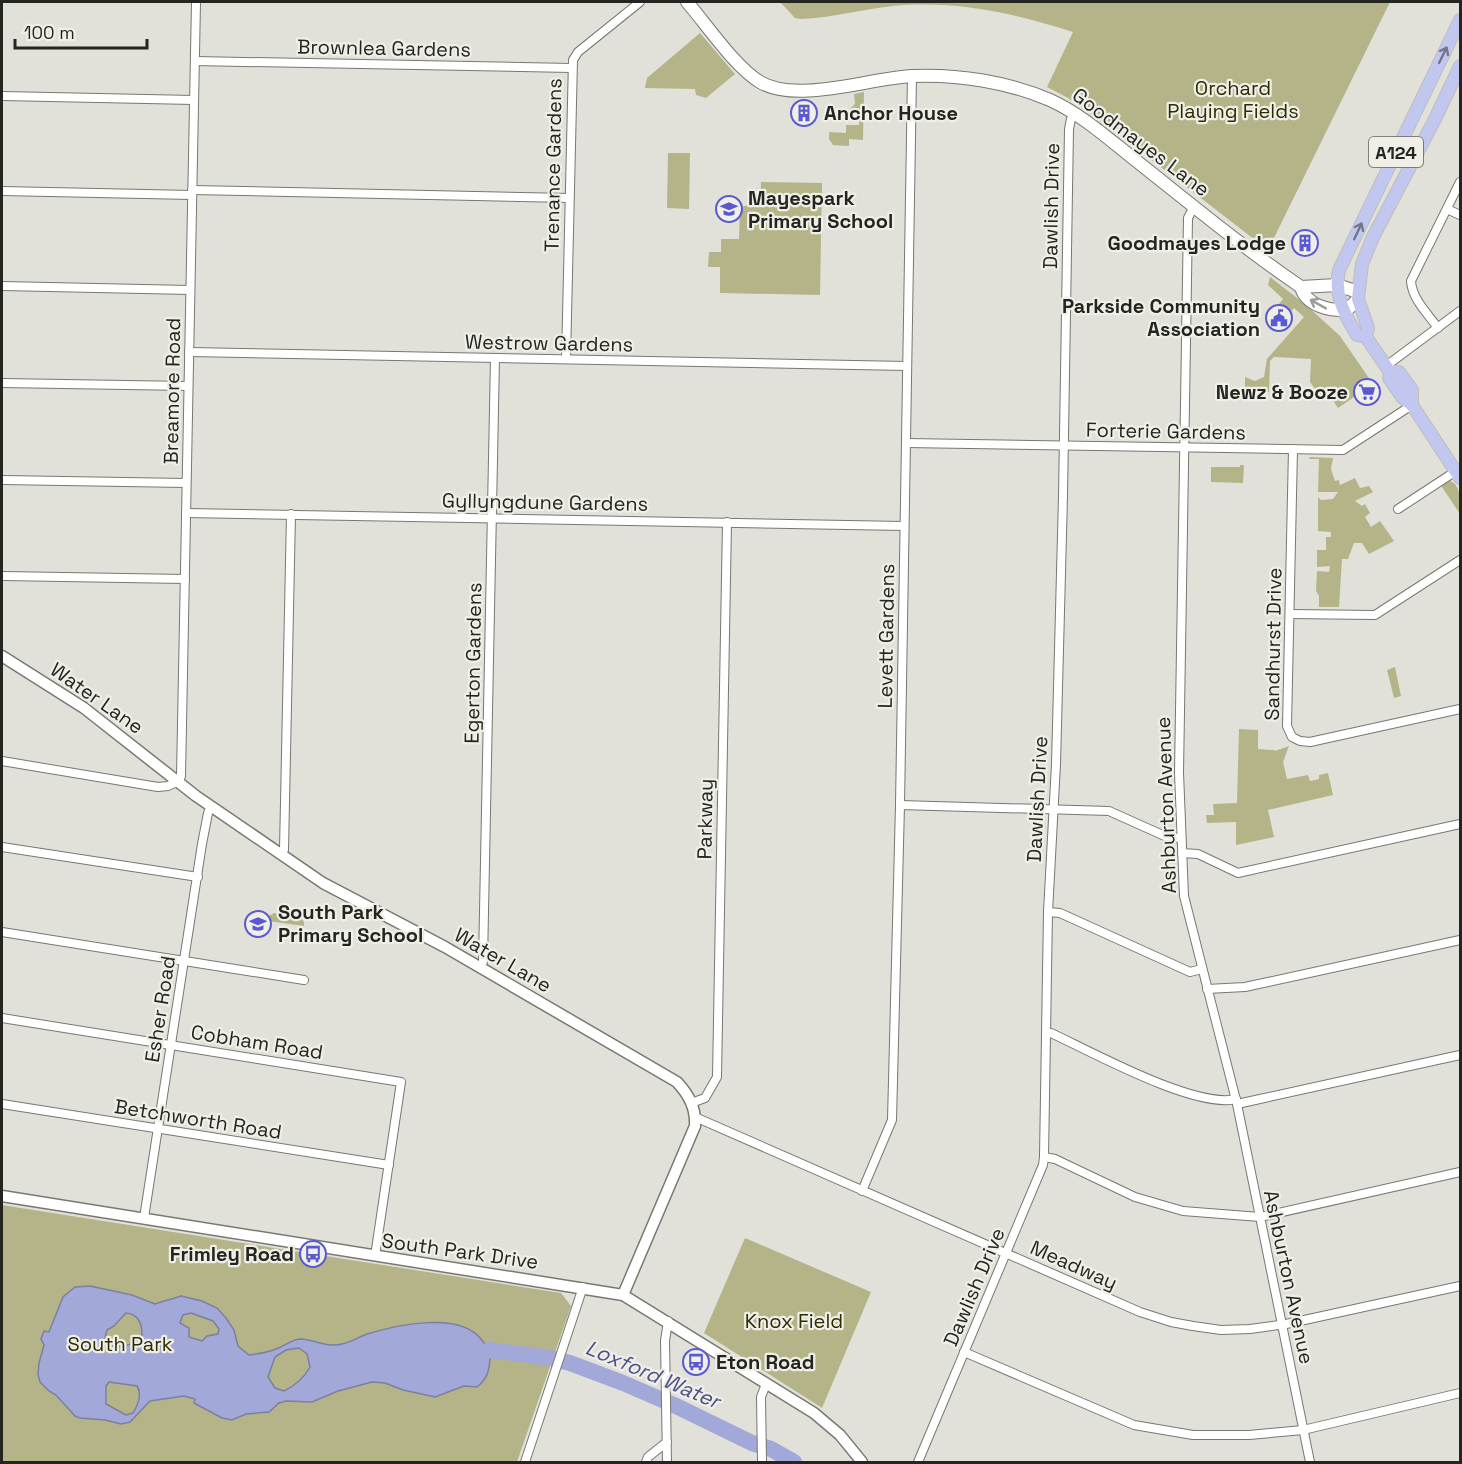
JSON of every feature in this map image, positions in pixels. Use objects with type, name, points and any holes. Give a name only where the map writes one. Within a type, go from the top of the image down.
[{"type":"main road","name":"Goodmayes Lane","points":[[687,2],[745,70],[772,88],[797,91],[912,76],[955,78],[1009,87],[1044,98],[1074,114],[1301,287],[1303,294],[1317,305],[1342,310]]},
{"type":"main road","name":"A124","points":[[1459,474],[1412,405],[1402,397],[1389,378],[1388,369],[1366,337],[1357,335],[1342,310],[1337,285],[1339,270],[1461,20]]},
{"type":"main road","name":"A124","points":[[1366,337],[1368,328],[1358,295],[1362,264],[1372,237],[1461,66]]},
{"type":"main road","points":[[1396,153],[1413,161]]},
{"type":"main road","points":[[1301,287],[1337,285],[1358,295],[1352,307],[1342,310]]},
{"type":"street","name":"Breamore Road","points":[[179,782],[182,762],[196,2]]},
{"type":"street","name":"Trenance Gardens","points":[[566,360],[573,60],[578,52],[640,2]]},
{"type":"street","name":"Brownlea Gardens","points":[[195,61],[572,68]]},
{"type":"street","name":"Levett Gardens","points":[[862,1191],[892,1120],[900,805],[912,76]]},
{"type":"street","points":[[2,96],[194,100]]},
{"type":"street","name":"Dawlish Drive","points":[[918,1462],[1043,1165],[1044,1157],[1048,912],[1063,446],[1069,129],[1074,114]]},
{"type":"street","points":[[1438,328],[1412,290],[1412,281],[1461,182]]},
{"type":"street","points":[[2,191],[569,198]]},
{"type":"street","name":"Ashburton Avenue","points":[[1194,206],[1188,218],[1179,773],[1184,896],[1237,1102],[1310,1462]]},
{"type":"street","points":[[1447,209],[1461,215]]},
{"type":"street","points":[[2,286],[190,290]]},
{"type":"street","points":[[1388,369],[1461,311]]},
{"type":"street","name":"Westrow Gardens","points":[[189,352],[907,366]]},
{"type":"street","name":"Egerton Gardens","points":[[480,968],[483,962],[495,358]]},
{"type":"street","points":[[2,383],[188,386]]},
{"type":"street","name":"Forterie Gardens","points":[[906,444],[1346,449],[1412,405]]},
{"type":"street","name":"Sandhurst Drive","points":[[1293,449],[1288,732],[1296,740],[1310,742],[1461,709]]},
{"type":"street","points":[[1398,509],[1459,474]]},
{"type":"street","points":[[2,480],[186,483]]},
{"type":"street","name":"Gyllyngdune Gardens","points":[[186,513],[904,526]]},
{"type":"street","points":[[281,855],[284,850],[291,514]]},
{"type":"street","name":"Parkway","points":[[691,1103],[705,1098],[717,1077],[727,522]]},
{"type":"street","points":[[1290,614],[1375,615],[1461,560]]},
{"type":"street","points":[[2,576],[185,579]]},
{"type":"street","name":"Water Lane","points":[[2,656],[84,708],[211,806],[323,883],[410,927],[677,1082],[691,1103],[695,1117]]},
{"type":"street","points":[[2,761],[158,787],[179,782]]},
{"type":"street","points":[[900,805],[1109,811],[1167,837],[1181,838]]},
{"type":"street","name":"Esher Road","points":[[144,1218],[207,813],[211,806]]},
{"type":"street","points":[[1182,853],[1198,854],[1238,873],[1461,824]]},
{"type":"street","points":[[2,847],[198,877]]},
{"type":"street","points":[[1048,912],[1060,913],[1190,972],[1202,969]]},
{"type":"street","points":[[2,932],[304,980]]},
{"type":"street","points":[[1207,989],[1245,987],[1461,940]]},
{"type":"street","name":"Cobham Road","points":[[2,1018],[401,1082],[389,1165]]},
{"type":"street","points":[[1047,1033],[1185,1093],[1213,1100],[1237,1102],[1461,1055]]},
{"type":"street","name":"Betchworth Road","points":[[2,1104],[389,1165]]},
{"type":"street","points":[[622,1295],[687,1147],[695,1117]]},
{"type":"street","name":"Meadway","points":[[695,1117],[1140,1312],[1171,1322],[1221,1330],[1250,1329],[1461,1286]]},
{"type":"street","points":[[1044,1157],[1055,1159],[1135,1197],[1183,1211],[1260,1217],[1461,1172]]},
{"type":"street","points":[[375,1256],[389,1165]]},
{"type":"street","name":"South Park Drive","points":[[2,1196],[584,1287],[622,1295],[668,1321],[814,1413],[840,1435],[862,1462]]},
{"type":"street","points":[[525,1462],[584,1287]]},
{"type":"street","points":[[668,1321],[664,1341],[668,1462]]},
{"type":"street","points":[[964,1352],[1134,1425],[1193,1435],[1249,1435],[1303,1430],[1461,1393]]},
{"type":"street","points":[[762,1462],[760,1396],[766,1384]]},
{"type":"street","points":[[646,1462],[648,1457],[667,1442]]},
{"type":"green space","name":"Orchard Playing Fields","points":[[780,2],[1390,2],[1268,250],[1100,120],[1047,87],[1073,32],[1006,14],[939,5],[893,6],[801,19],[795,18]]},
{"type":"green space","points":[[700,33],[735,74],[706,98],[696,95],[695,89],[645,88],[647,78]]},
{"type":"green space","points":[[864,92],[863,140],[849,139],[849,146],[833,145],[829,139],[829,132],[846,133],[846,125],[859,125],[860,111],[850,109],[855,104],[854,94]]},
{"type":"green space","points":[[668,153],[690,153],[689,209],[667,208]]},
{"type":"green space","points":[[761,182],[822,183],[820,295],[720,293],[720,267],[708,267],[709,252],[721,252],[721,239],[739,239],[740,207],[757,200]]},
{"type":"green space","points":[[1270,277],[1340,336],[1373,384],[1338,408],[1328,393],[1321,397],[1310,382],[1311,359],[1274,357],[1270,361],[1269,392],[1245,392],[1245,377],[1255,381],[1264,377],[1267,359],[1304,317],[1294,308],[1290,313],[1279,304],[1283,299],[1268,285]]},
{"type":"green space","points":[[1310,457],[1333,458],[1331,469],[1335,481],[1339,480],[1340,485],[1355,478],[1360,488],[1369,486],[1373,492],[1355,501],[1362,506],[1365,504],[1370,513],[1365,517],[1371,527],[1380,521],[1394,541],[1369,554],[1362,543],[1354,543],[1348,559],[1342,559],[1339,607],[1319,607],[1319,596],[1316,591],[1317,571],[1329,572],[1330,566],[1317,567],[1317,550],[1326,550],[1326,537],[1331,537],[1331,532],[1318,531],[1318,497],[1321,500],[1333,499],[1338,492],[1318,492],[1319,459],[1309,459]]},
{"type":"green space","points":[[1244,465],[1243,483],[1211,482],[1211,467],[1240,467]]},
{"type":"green space","points":[[1448,480],[1453,482],[1458,489],[1460,514],[1440,484]]},
{"type":"green space","points":[[1395,667],[1401,696],[1394,698],[1387,670]]},
{"type":"green space","points":[[1239,729],[1258,730],[1258,749],[1275,751],[1289,746],[1283,762],[1287,779],[1308,775],[1310,781],[1319,779],[1319,775],[1328,773],[1333,795],[1268,810],[1274,837],[1236,845],[1236,822],[1207,823],[1206,815],[1214,815],[1213,804],[1237,803]]},
{"type":"green space","points":[[274,913],[300,917],[304,926],[268,921],[269,916]]},
{"type":"green space","name":"South Park","points":[[2,1205],[561,1293],[571,1306],[517,1462],[2,1462]]},
{"type":"green space","name":"Knox Field","points":[[745,1238],[871,1292],[822,1408],[704,1333]]},
{"type":"water","points":[[90,1286],[132,1295],[155,1304],[181,1296],[202,1301],[217,1308],[226,1318],[234,1330],[238,1346],[249,1355],[273,1350],[298,1339],[337,1345],[367,1334],[410,1324],[458,1325],[471,1330],[485,1344],[490,1354],[489,1368],[487,1375],[477,1387],[464,1386],[435,1397],[403,1390],[385,1383],[372,1382],[338,1391],[312,1402],[286,1401],[279,1403],[269,1412],[246,1414],[232,1420],[222,1418],[194,1403],[195,1399],[184,1396],[150,1401],[130,1422],[121,1424],[80,1418],[75,1416],[56,1395],[40,1382],[38,1374],[44,1345],[41,1339],[44,1331],[49,1332],[63,1297],[75,1287]],"holes":[[[126,1313],[134,1315],[141,1327],[142,1335],[129,1345],[114,1346],[104,1342],[107,1330]],[[191,1313],[213,1321],[219,1329],[218,1334],[207,1336],[202,1341],[189,1337],[189,1328],[180,1323],[183,1315]],[[299,1348],[307,1354],[310,1367],[299,1381],[284,1391],[275,1388],[268,1377],[275,1357],[286,1350]],[[109,1382],[137,1386],[139,1400],[133,1413],[126,1415],[106,1404],[106,1386]]]},
{"type":"waterway","name":"Loxford Water","points":[[489,1350],[551,1358],[570,1363],[674,1405],[752,1443],[771,1449],[794,1462]]},
{"type":"place","name":"Anchor House","points":[[804,113]]},
{"type":"place","name":"Mayespark Primary School","points":[[729,209]]},
{"type":"place","name":"Goodmayes Lodge","points":[[1305,243]]},
{"type":"place","name":"Parkside Community Association","points":[[1279,318]]},
{"type":"place","name":"Newz & Booze","points":[[1367,392]]},
{"type":"place","name":"South Park Primary School","points":[[258,924]]},
{"type":"place","name":"Frimley Road","points":[[313,1254]]},
{"type":"place","name":"Eton Road","points":[[696,1362]]}]
